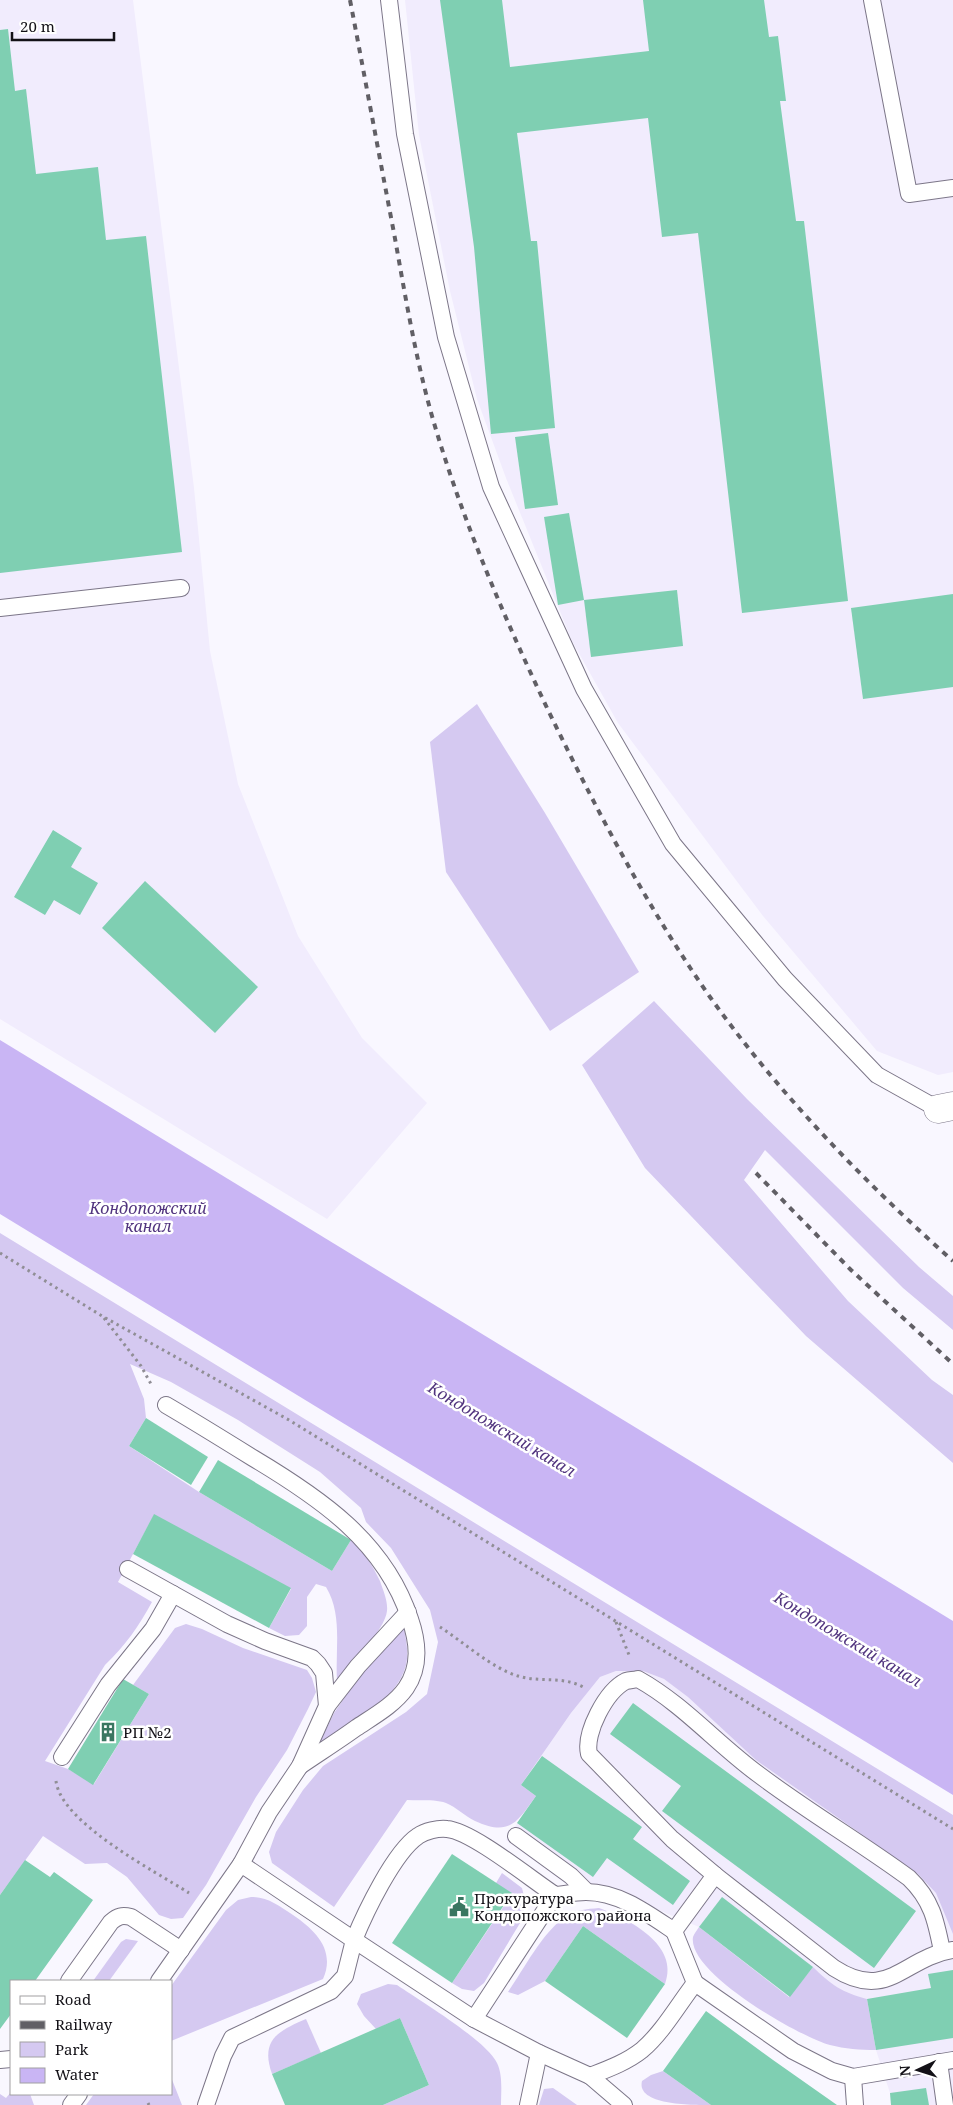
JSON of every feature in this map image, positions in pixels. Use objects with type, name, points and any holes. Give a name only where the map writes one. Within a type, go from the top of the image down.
[{"type":"lane","points":[[388,0],[405,134],[446,337],[491,488],[584,689],[674,844],[785,978],[877,1075],[946,1108]]},
{"type":"lane","points":[[872,0],[909,194],[953,188]]},
{"type":"lane","points":[[0,608],[181,588]]},
{"type":"lane","points":[[166,1405],[290,1480],[336,1513],[372,1549],[390,1575],[408,1612],[414,1630],[417,1659],[406,1687],[384,1710],[300,1766]]},
{"type":"lane","points":[[128,1569],[248,1634],[312,1658],[324,1673],[327,1706]]},
{"type":"lane","points":[[62,1756],[108,1685],[153,1629],[173,1594]]},
{"type":"lane","points":[[160,1980],[241,1864],[269,1812],[300,1766],[327,1706],[358,1666],[408,1612]]},
{"type":"lane","points":[[638,1679],[669,1699],[757,1773],[909,1878],[922,1891],[929,1904],[948,1951],[886,1980],[861,1981],[849,1978],[715,1875],[672,1839],[589,1754],[587,1745],[589,1732],[607,1700],[626,1682],[638,1679]]},
{"type":"lane","points":[[206,2105],[223,2056],[232,2038],[332,1991],[345,1976],[354,1940],[374,1897],[397,1860],[409,1844],[419,1835],[433,1830],[448,1829],[470,1837],[555,1896],[586,1892],[611,1896],[628,1902],[674,1931],[695,1983],[793,2051],[832,2071],[853,2077],[946,2061],[945,2105]]},
{"type":"lane","points":[[516,1836],[571,1876],[586,1892]]},
{"type":"lane","points":[[241,1864],[474,2019],[539,2053],[590,2076],[624,2105]]},
{"type":"lane","points":[[674,1931],[715,1875]]},
{"type":"lane","points":[[474,2019],[555,1896]]},
{"type":"lane","points":[[70,1980],[117,1916],[131,1917],[180,1950]]},
{"type":"lane","points":[[590,2076],[626,2060],[641,2050],[654,2037],[695,1983]]},
{"type":"lane","points":[[528,2105],[539,2053]]},
{"type":"lane","points":[[853,2077],[855,2105]]},
{"type":"path","points":[[0,1252],[102,1316],[289,1420],[953,1828]]},
{"type":"path","points":[[102,1316],[141,1366],[157,1395],[166,1405]]},
{"type":"path","points":[[408,1612],[432,1622],[502,1669],[516,1676],[560,1679],[576,1683],[607,1700]]},
{"type":"path","points":[[616,1622],[638,1679]]},
{"type":"path","points":[[62,1756],[55,1779],[57,1790],[74,1814],[105,1840],[211,1907]]},
{"type":"shaded area","points":[[0,0],[133,0],[194,488],[210,651],[238,784],[298,936],[362,1038],[427,1103],[327,1219],[0,1019]]},
{"type":"shaded area","points":[[405,0],[953,0],[953,1072],[938,1075],[877,1051],[763,916],[618,723],[572,641],[506,478],[477,399],[450,291],[419,135]]},
{"type":"shaded area","points":[[616,1671],[643,1671],[664,1679],[953,1888],[953,2105],[891,2105],[890,2093],[876,2050],[867,1999],[854,1996],[830,1984],[813,1967],[790,1997],[699,1927],[611,1890],[572,1888],[506,1840],[536,1796],[521,1785],[571,1713],[600,1677]]},
{"type":"green space","points":[[477,704],[545,813],[639,972],[550,1031],[446,872],[430,742]]},
{"type":"green space","points":[[654,1001],[747,1099],[919,1267],[953,1296],[953,1330],[903,1288],[765,1150],[744,1180],[848,1301],[932,1380],[953,1395],[953,1463],[806,1336],[645,1168],[582,1065]]},
{"type":"green space","points":[[0,1233],[953,1815],[953,1934],[936,1893],[918,1874],[756,1760],[688,1697],[664,1679],[643,1671],[616,1671],[600,1677],[571,1713],[521,1785],[536,1796],[518,1820],[505,1827],[497,1828],[475,1821],[446,1803],[407,1800],[334,1907],[272,1863],[269,1852],[276,1832],[303,1790],[323,1766],[406,1712],[427,1694],[438,1642],[430,1610],[391,1548],[366,1522],[361,1508],[320,1472],[238,1420],[171,1382],[130,1364],[144,1399],[146,1418],[129,1446],[199,1492],[332,1571],[351,1540],[364,1554],[377,1575],[387,1603],[387,1611],[385,1619],[374,1637],[337,1681],[335,1609],[326,1587],[316,1584],[307,1597],[307,1626],[299,1635],[285,1636],[269,1628],[291,1589],[154,1515],[118,1582],[152,1602],[131,1635],[105,1665],[45,1761],[68,1769],[94,1784],[149,1694],[133,1685],[175,1628],[186,1624],[202,1629],[243,1648],[307,1670],[312,1678],[316,1692],[287,1750],[256,1797],[206,1885],[183,1918],[171,1919],[159,1915],[127,1877],[107,1863],[85,1864],[43,1836],[0,1895]]},
{"type":"green space","points":[[404,1627],[407,1660],[401,1678],[393,1690],[370,1711],[319,1744],[334,1713],[361,1674]]},
{"type":"green space","points":[[502,1873],[522,1888],[526,1904],[520,1923],[484,1983],[474,1991],[462,1989],[452,1983],[512,1894],[496,1883]]},
{"type":"green space","points":[[257,1897],[268,1900],[309,1927],[316,1934],[325,1950],[327,1959],[323,1979],[172,2041],[172,1985],[226,1910],[238,1900]]},
{"type":"green space","points":[[599,1908],[637,1927],[659,1946],[665,1957],[668,1970],[665,1984],[583,1926],[545,1981],[518,1995],[508,1992],[541,1942],[557,1924],[572,1913],[585,1909]]},
{"type":"green space","points":[[699,1927],[789,1997],[813,1967],[837,1987],[867,1999],[876,2050],[841,2047],[815,2040],[748,2002],[708,1968],[696,1952],[693,1937]]},
{"type":"green space","points":[[126,1939],[138,1941],[110,1980],[94,1980],[121,1942]]},
{"type":"green space","points":[[388,1984],[397,1985],[436,2010],[491,2054],[497,2063],[500,2073],[501,2105],[383,2105],[429,2085],[400,2018],[376,2029],[364,2016],[357,2004],[361,1994]]},
{"type":"green space","points":[[306,2019],[321,2053],[272,2074],[268,2053],[274,2038],[287,2028]]},
{"type":"green space","points":[[663,2071],[711,2105],[678,2104],[647,2095],[642,2089],[642,2081],[651,2075]]},
{"type":"green space","points":[[172,2080],[182,2105],[86,2105],[93,2095],[172,2095]]},
{"type":"green space","points":[[553,2088],[577,2105],[539,2105],[544,2089]]},
{"type":"green space","points":[[10,2093],[10,2095],[30,2095],[34,2105],[0,2105],[0,2094],[6,2098]]},
{"type":"water","name":"Кондопожский канал","points":[[0,1040],[953,1621],[953,1795],[0,1214]]},
{"type":"building","points":[[440,0],[502,0],[510,67],[649,51],[643,0],[764,0],[769,37],[778,36],[786,101],[780,101],[796,221],[804,221],[848,601],[742,613],[698,233],[662,237],[648,118],[517,133],[531,241],[537,241],[555,428],[491,434],[474,247]]},
{"type":"building","points":[[8,29],[15,91],[26,89],[36,174],[98,167],[106,240],[146,236],[182,552],[0,573],[0,30]]},
{"type":"building","points":[[548,433],[558,505],[525,509],[515,437]]},
{"type":"building","points":[[569,513],[584,600],[558,605],[544,517]]},
{"type":"building","points":[[677,590],[683,646],[591,657],[584,600]]},
{"type":"building","points":[[953,594],[953,687],[863,699],[851,608]]},
{"type":"building","points":[[53,830],[82,848],[71,867],[98,883],[80,915],[54,900],[45,915],[14,897]]},
{"type":"building","points":[[145,881],[258,987],[215,1033],[102,928]]},
{"type":"building","points":[[146,1418],[208,1457],[191,1485],[129,1446]]},
{"type":"building","points":[[218,1460],[351,1540],[332,1571],[199,1492]]},
{"type":"building","points":[[154,1514],[291,1588],[269,1628],[133,1554]]},
{"type":"building","name":"РП №2","points":[[123,1679],[149,1694],[93,1785],[68,1769]]},
{"type":"building","points":[[633,1703],[916,1911],[874,1968],[662,1811],[681,1786],[610,1734]]},
{"type":"building","points":[[542,1756],[642,1827],[633,1839],[690,1881],[673,1905],[607,1858],[593,1877],[517,1823],[536,1796],[521,1785]]},
{"type":"building","name":"Прокуратура Кондопожского района","points":[[452,1854],[512,1893],[452,1983],[392,1943]]},
{"type":"building","points":[[25,1860],[50,1877],[54,1872],[93,1900],[36,1980],[10,1980],[10,2015],[0,2029],[0,1895]]},
{"type":"building","points":[[722,1897],[813,1967],[790,1997],[699,1927]]},
{"type":"building","points":[[583,1926],[665,1984],[627,2038],[545,1981]]},
{"type":"building","points":[[953,1970],[953,2038],[876,2050],[867,1999],[931,1988],[928,1974]]},
{"type":"building","points":[[706,2011],[837,2105],[711,2105],[663,2071]]},
{"type":"building","points":[[400,2018],[429,2085],[383,2105],[285,2105],[272,2074]]},
{"type":"building","points":[[926,2088],[929,2105],[891,2105],[890,2093]]},
{"type":"railway","points":[[350,0],[420,371],[432,416],[443,454],[484,565],[548,710],[623,857],[665,928],[710,997],[765,1068],[824,1136],[855,1169],[953,1261]]},
{"type":"railway","points":[[756,1173],[851,1270],[953,1364]]},
{"type":"place","name":"РП №2","points":[[108,1732]]},
{"type":"place","name":"Прокуратура Кондопожского района","points":[[459,1907]]}]
